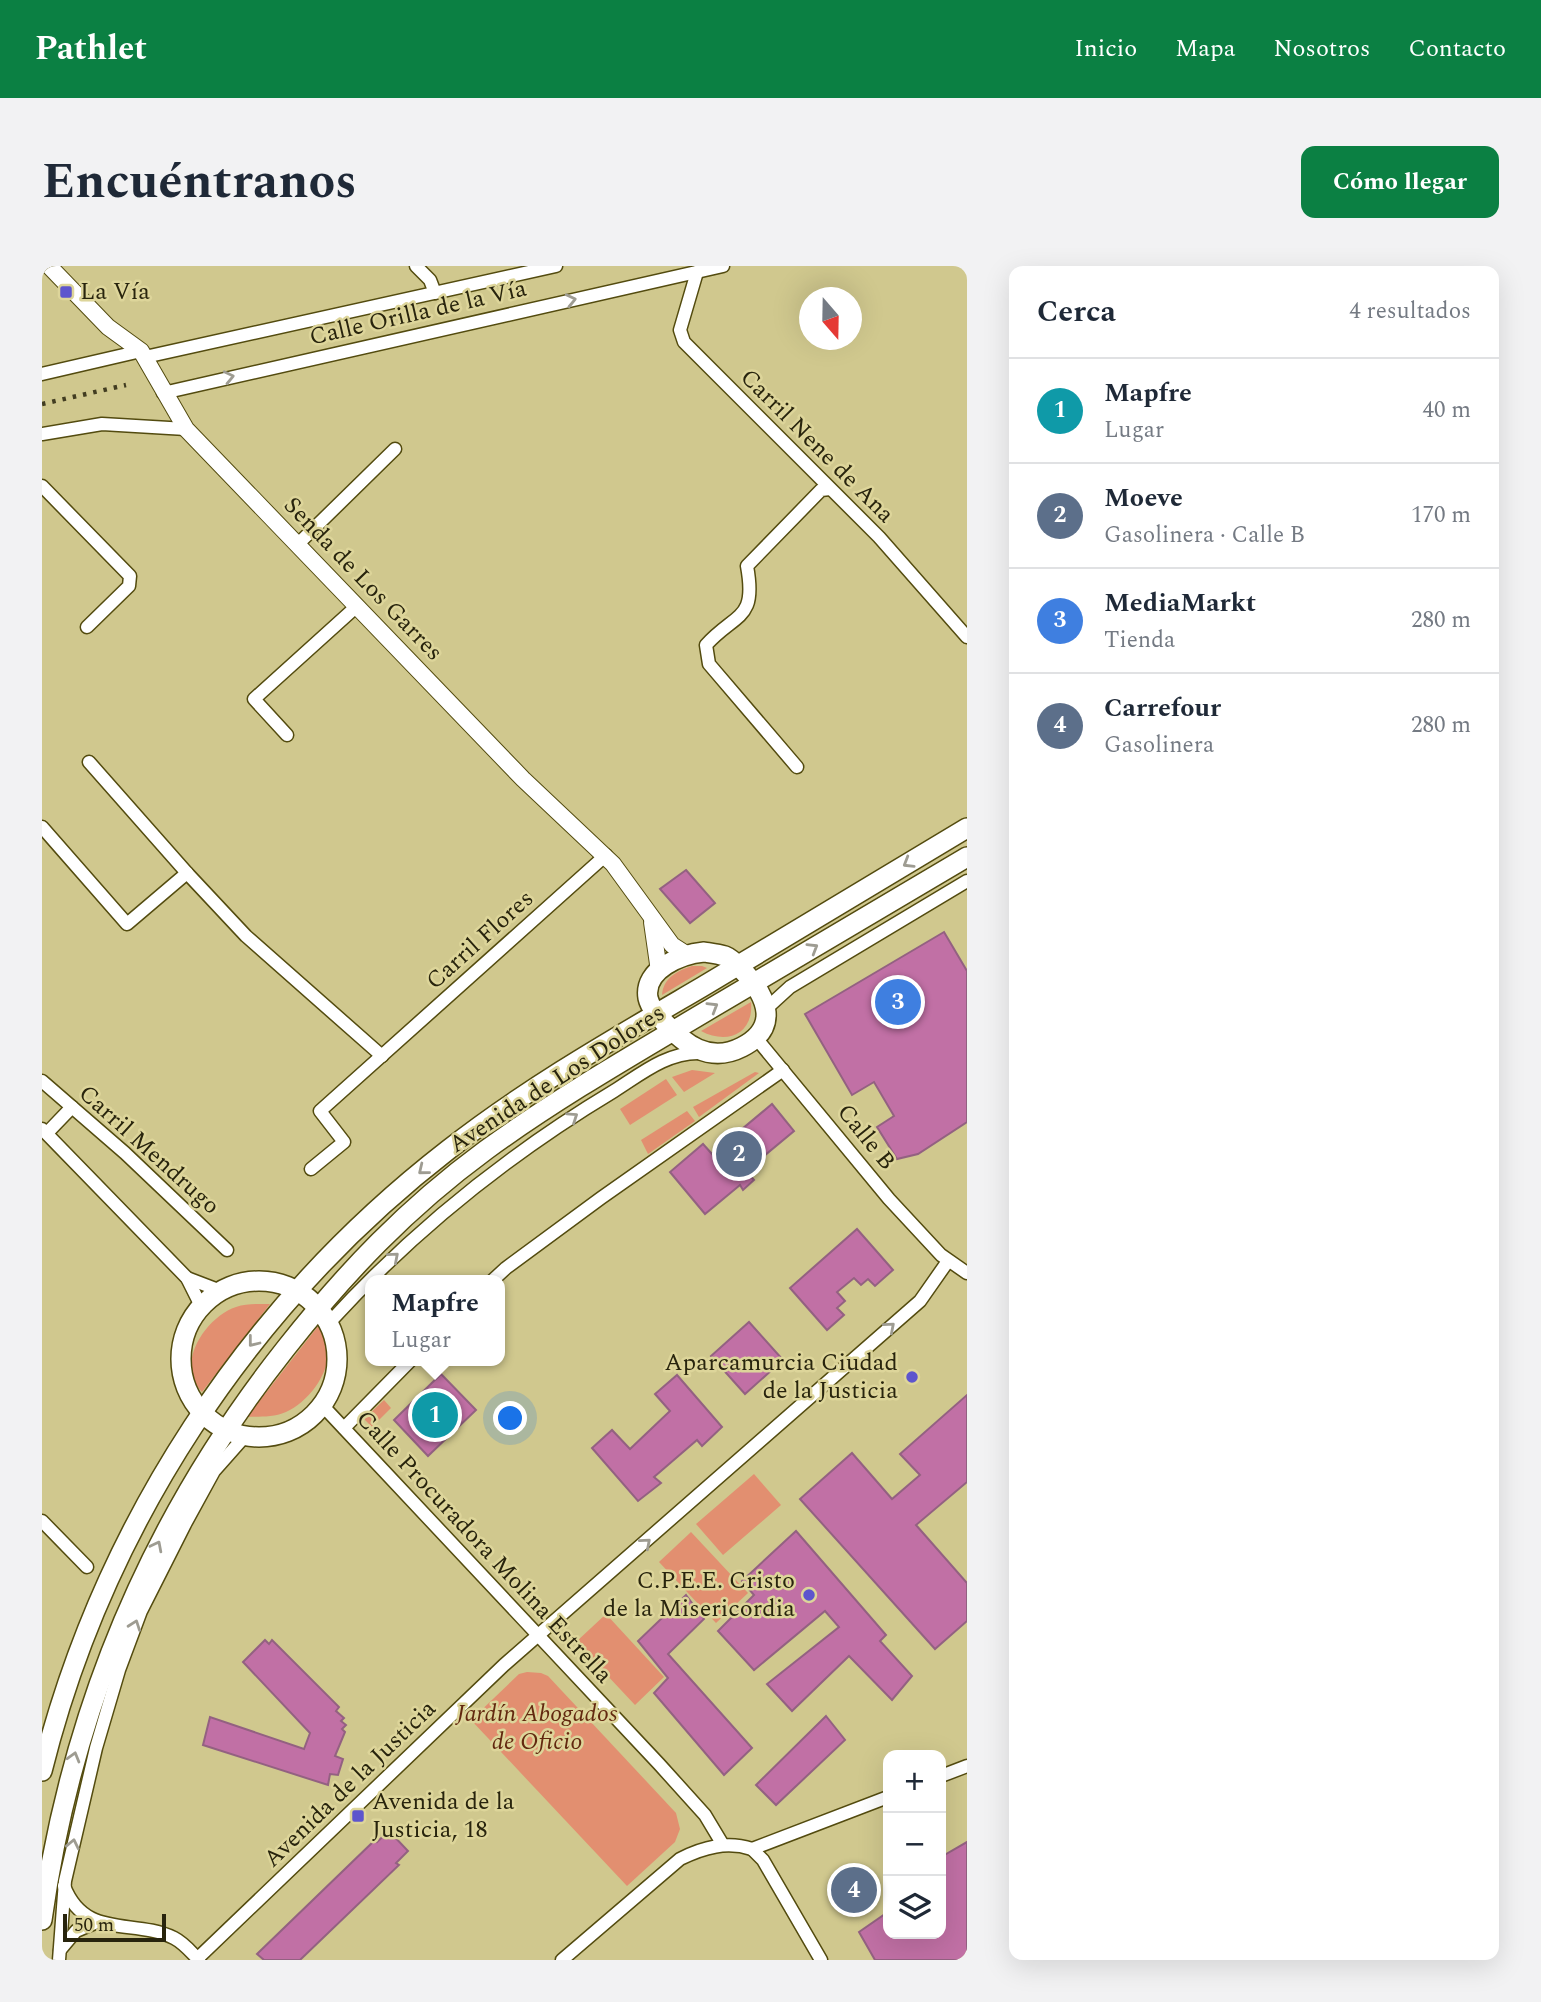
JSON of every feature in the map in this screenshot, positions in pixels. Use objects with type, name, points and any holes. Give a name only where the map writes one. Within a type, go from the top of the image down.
[{"type":"main road","name":"Avenida de Los Dolores","points":[[42,1771],[70,1676],[89,1624],[144,1506],[202,1412],[240,1360],[297,1290],[346,1238],[447,1151],[535,1088],[967,828]]},
{"type":"main road","name":"Avenida de Los Dolores","points":[[42,1920],[59,1822],[90,1703],[139,1581],[188,1488],[225,1429],[318,1307],[384,1236],[414,1208],[484,1152],[574,1091],[672,1031],[967,857]]},
{"type":"main road","points":[[686,954],[716,954],[738,965],[763,995],[767,1008],[765,1022],[756,1038],[733,1051],[707,1053],[691,1046],[656,1014],[647,996],[651,982],[659,971],[686,954]]},
{"type":"main road","points":[[266,1281],[297,1290],[318,1307],[330,1323],[338,1357],[331,1390],[323,1405],[307,1421],[288,1432],[266,1437],[245,1436],[225,1429],[202,1412],[186,1387],[181,1366],[182,1344],[189,1324],[201,1306],[221,1291],[243,1282],[266,1281]]},
{"type":"street","name":"Senda de Los Garres","points":[[49,266],[108,327],[143,354],[186,429],[523,779],[606,855],[630,884],[672,945],[686,954]]},
{"type":"street","points":[[416,266],[430,280],[435,293]]},
{"type":"street","name":"Calle Orilla de la Vía","points":[[42,374],[556,266]]},
{"type":"street","name":"Calle Orilla de la Vía","points":[[163,393],[723,266]]},
{"type":"street","name":"Carril Nene de Ana","points":[[697,272],[680,330],[684,342],[879,537],[967,637]]},
{"type":"street","points":[[42,434],[102,424],[186,429]]},
{"type":"street","points":[[297,545],[395,449]]},
{"type":"street","points":[[42,486],[130,576],[129,586],[86,627]]},
{"type":"street","points":[[797,767],[709,664],[706,645],[717,633],[741,617],[751,598],[747,566],[821,490],[830,489]]},
{"type":"street","points":[[286,735],[254,699],[357,606]]},
{"type":"street","points":[[89,762],[246,936],[383,1056]]},
{"type":"street","points":[[42,827],[127,924],[187,873]]},
{"type":"street","name":"Carril Flores","points":[[312,1169],[344,1142],[320,1111],[606,855]]},
{"type":"street","points":[[767,1008],[790,987],[967,881]]},
{"type":"street","points":[[652,919],[659,971]]},
{"type":"street","name":"Calle B","points":[[756,1038],[889,1199],[948,1261]]},
{"type":"street","points":[[373,1275],[470,1190],[599,1099],[673,1056],[707,1053]]},
{"type":"street","points":[[498,1275],[601,1198],[783,1070]]},
{"type":"street","name":"Carril Mendrugo","points":[[42,1081],[125,1153],[227,1250]]},
{"type":"street","points":[[72,1107],[44,1131],[187,1278],[201,1306]]},
{"type":"street","points":[[948,1261],[967,1273]]},
{"type":"street","name":"Avenida de la Justicia","points":[[198,1959],[504,1665],[920,1301],[948,1261]]},
{"type":"street","points":[[187,1278],[221,1291]]},
{"type":"street","points":[[330,1323],[365,1284]]},
{"type":"street","points":[[344,1428],[406,1366]]},
{"type":"street","name":"Calle Procuradora Molina Estrella","points":[[323,1405],[705,1815],[723,1845]]},
{"type":"street","points":[[60,1955],[64,1886],[96,1748],[119,1670],[141,1611],[214,1471],[245,1436]]},
{"type":"street","points":[[42,1521],[87,1567]]},
{"type":"street","points":[[946,1774],[967,1766]]},
{"type":"street","points":[[562,1960],[680,1859],[696,1851],[723,1845],[752,1849],[883,1799]]},
{"type":"street","points":[[752,1849],[763,1860],[821,1960]]},
{"type":"street","points":[[64,1886],[74,1904],[85,1916],[97,1922],[165,1935],[185,1945],[198,1959]]},
{"type":"street","points":[[60,1955],[76,1931],[97,1922]]},
{"type":"green space","points":[[692,966],[707,968],[662,995],[665,984],[672,976]]},
{"type":"green space","points":[[751,1002],[748,1022],[737,1034],[720,1037],[701,1031]]},
{"type":"green space","points":[[692,1070],[715,1073],[684,1092],[672,1077]]},
{"type":"green space","points":[[755,1072],[759,1073],[699,1117],[693,1107]]},
{"type":"green space","points":[[666,1079],[677,1095],[630,1125],[620,1109]]},
{"type":"green space","points":[[687,1111],[695,1121],[648,1154],[641,1140]]},
{"type":"green space","points":[[270,1304],[202,1392],[194,1381],[191,1368],[197,1343],[205,1331],[225,1312],[236,1307]]},
{"type":"green space","points":[[319,1325],[326,1337],[328,1349],[327,1362],[316,1386],[297,1406],[286,1412],[272,1416],[247,1417]]},
{"type":"green space","points":[[384,1400],[391,1408],[372,1427],[364,1419]]},
{"type":"green space","points":[[754,1474],[781,1505],[723,1555],[696,1524]]},
{"type":"green space","points":[[691,1532],[748,1593],[716,1623],[659,1562]]},
{"type":"green space","points":[[606,1614],[664,1677],[635,1705],[576,1642]]},
{"type":"green space","name":"Jardín Abogados de Oficio","points":[[527,1672],[548,1676],[676,1813],[680,1829],[675,1842],[627,1886],[471,1720],[519,1674]]},
{"type":"building","points":[[686,870],[715,903],[690,923],[660,889]]},
{"type":"building","points":[[944,932],[967,971],[967,1122],[918,1154],[897,1159],[877,1127],[894,1116],[874,1082],[852,1095],[805,1014]]},
{"type":"building","points":[[772,1104],[794,1131],[746,1171],[754,1180],[743,1190],[740,1185],[705,1214],[670,1172],[703,1144],[712,1154]]},
{"type":"building","points":[[857,1229],[893,1270],[875,1286],[868,1279],[861,1285],[854,1278],[837,1292],[845,1301],[837,1308],[844,1315],[827,1330],[790,1288]]},
{"type":"building","points":[[749,1322],[783,1360],[745,1394],[711,1356]]},
{"type":"building","points":[[441,1374],[476,1410],[428,1456],[394,1420]]},
{"type":"building","points":[[677,1375],[722,1427],[702,1446],[697,1440],[654,1477],[661,1483],[638,1501],[592,1448],[612,1430],[630,1449],[670,1411],[655,1394]]},
{"type":"building","points":[[967,1395],[967,1482],[916,1525],[967,1583],[967,1621],[935,1649],[800,1499],[852,1453],[892,1499],[920,1475],[900,1454]]},
{"type":"building","points":[[796,1531],[886,1635],[880,1641],[912,1676],[892,1700],[849,1656],[792,1711],[767,1684],[839,1627],[825,1611],[754,1670],[718,1631],[754,1595],[742,1581]]},
{"type":"building","points":[[686,1595],[704,1619],[668,1654],[752,1748],[724,1775],[654,1693],[668,1678],[638,1641]]},
{"type":"building","points":[[265,1640],[269,1644],[272,1640],[339,1707],[336,1711],[344,1718],[341,1721],[346,1725],[342,1729],[345,1732],[335,1756],[343,1759],[338,1775],[330,1774],[328,1785],[203,1745],[210,1717],[304,1749],[310,1733],[243,1662]]},
{"type":"building","points":[[826,1716],[845,1740],[776,1805],[756,1785]]},
{"type":"building","points":[[389,1831],[408,1851],[396,1863],[399,1865],[300,1960],[264,1960],[257,1954],[375,1840],[377,1842]]},
{"type":"building","points":[[967,1842],[967,1960],[875,1960],[859,1932],[883,1915],[883,1939],[946,1939],[946,1854]]},
{"type":"building","points":[[856,1873],[871,1899],[854,1909],[839,1882]]},
{"type":"railway","points":[[42,404],[126,385]]},
{"type":"place","name":"La Vía","points":[[66,292]]},
{"type":"place","name":"MediaMarkt","points":[[898,1002]]},
{"type":"place","name":"Moeve","points":[[739,1154]]},
{"type":"place","name":"Aparcamurcia Ciudad de la Justicia","points":[[912,1377]]},
{"type":"place","name":"Mapfre","points":[[435,1415]]},
{"type":"place","name":"C.P.E.E. Cristo de la Misericordia","points":[[809,1595]]},
{"type":"place","name":"Avenida de la Justicia, 18","points":[[358,1816]]},
{"type":"place","name":"Carrefour","points":[[854,1890]]}]
